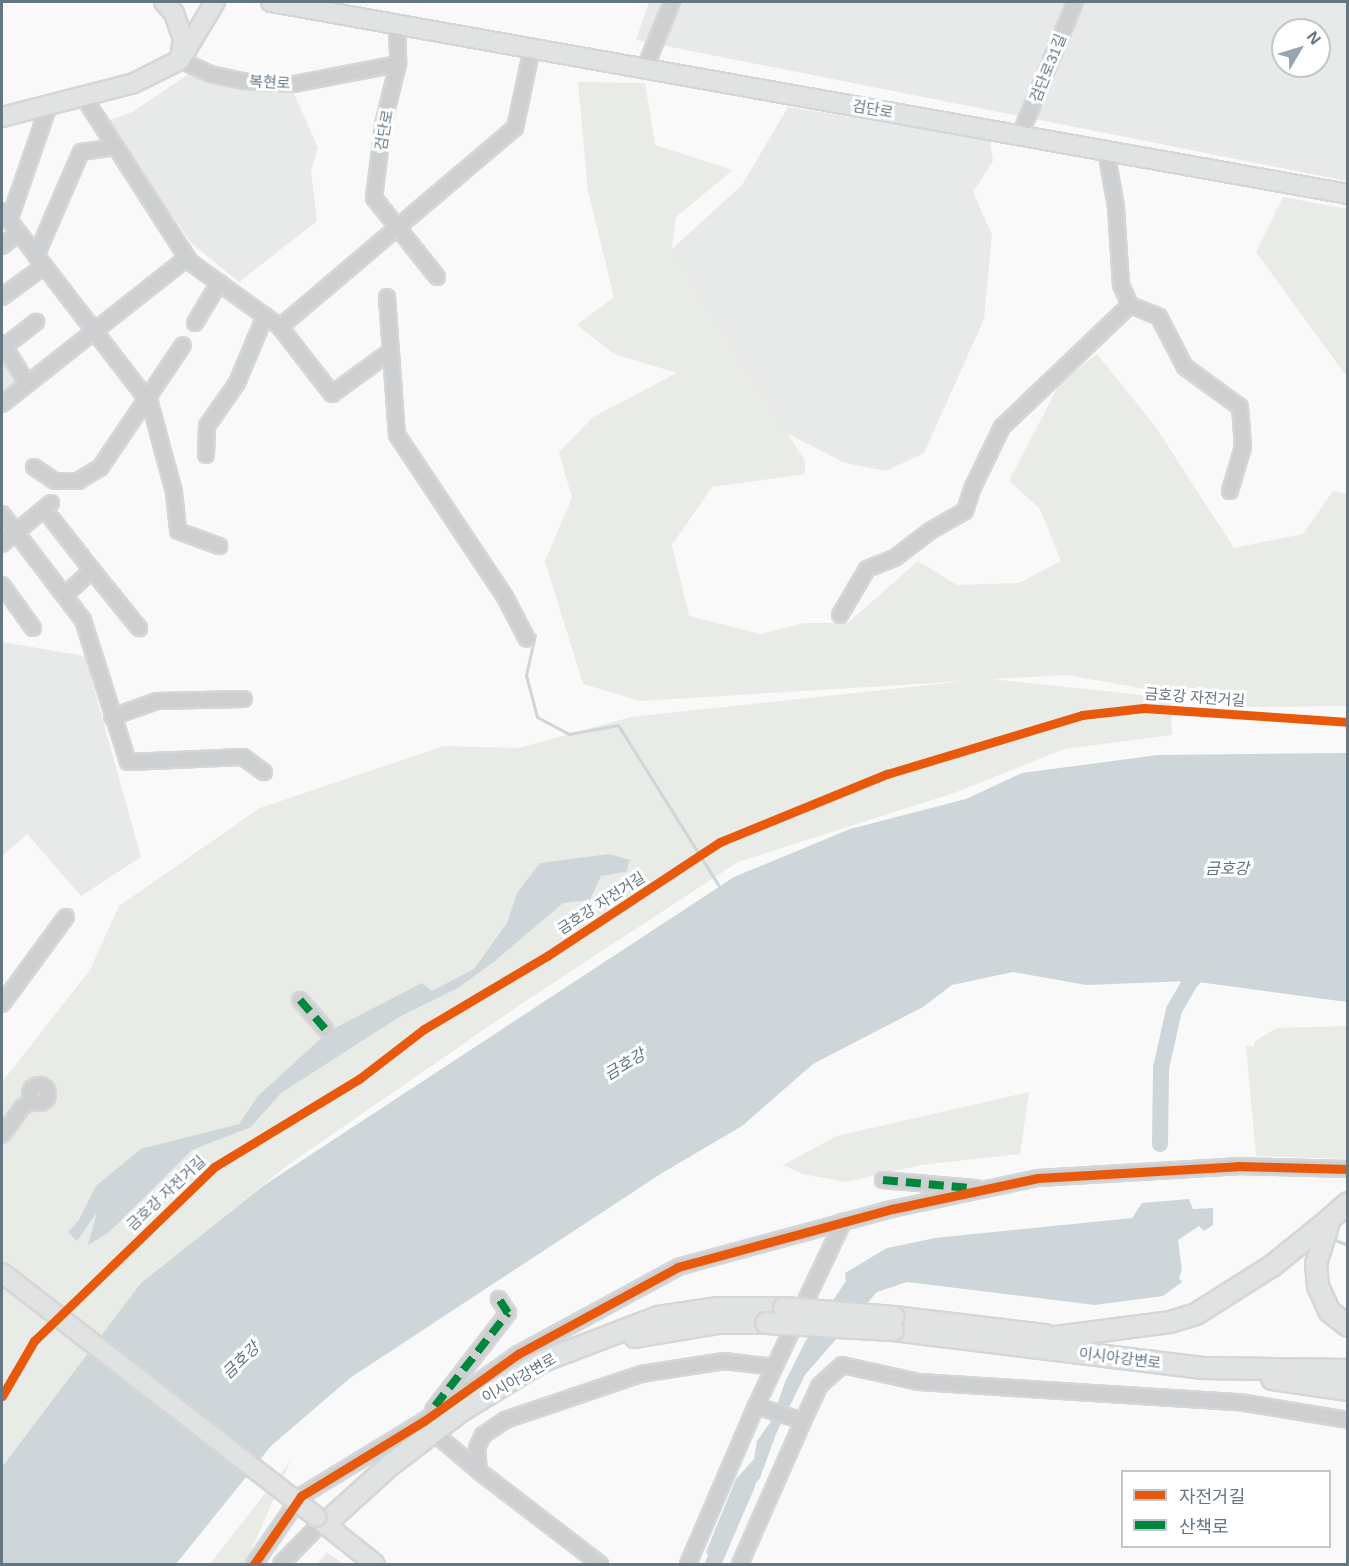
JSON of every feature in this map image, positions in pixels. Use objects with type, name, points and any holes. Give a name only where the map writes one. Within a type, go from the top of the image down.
[{"type":"highway","points":[[1055,1337],[1170,1322],[1196,1314],[1272,1266],[1347,1203]]},
{"type":"highway","points":[[1330,1219],[1316,1264],[1318,1286],[1329,1311],[1347,1326]]},
{"type":"highway","name":"이시아강변로","points":[[324,1523],[389,1466],[461,1411],[543,1361],[658,1317],[718,1308],[784,1308],[1201,1368],[1347,1370]]},
{"type":"highway","name":"이시아강변로","points":[[324,1523],[379,1486],[465,1419],[584,1354],[681,1327],[766,1323],[894,1324],[1055,1337],[1177,1353],[1347,1359]]},
{"type":"highway","points":[[1201,1368],[1347,1390]]},
{"type":"main road","points":[[164,2],[174,13],[183,39],[180,60]]},
{"type":"main road","points":[[2,117],[134,83],[180,60],[215,2]]},
{"type":"main road","name":"검단로","points":[[271,2],[1347,194]]},
{"type":"main road","points":[[2,1273],[375,1564]]},
{"type":"street","points":[[645,68],[672,2]]},
{"type":"street","name":"검단로31길","points":[[1020,135],[1075,2]]},
{"type":"street","name":"검단로","points":[[398,26],[398,64],[383,124],[374,198],[437,277]]},
{"type":"street","points":[[280,327],[515,128],[532,48]]},
{"type":"street","name":"복현로","points":[[180,60],[210,74],[244,81],[294,84],[398,64]]},
{"type":"street","points":[[83,96],[188,258],[280,327],[332,394],[391,351]]},
{"type":"street","points":[[49,105],[5,216],[146,398],[174,492],[178,531],[219,546]]},
{"type":"street","points":[[2,297],[40,261],[81,153],[116,147]]},
{"type":"street","points":[[1106,150],[1116,207],[1121,285],[1130,305],[1160,317],[1185,367],[1240,407],[1243,447],[1230,491]]},
{"type":"street","points":[[2,246],[18,233]]},
{"type":"street","points":[[2,404],[96,333],[188,258]]},
{"type":"street","points":[[195,323],[219,283]]},
{"type":"street","points":[[387,297],[397,435],[505,597],[527,639]]},
{"type":"street","points":[[840,615],[867,568],[896,557],[930,531],[965,511],[1002,427],[1130,305]]},
{"type":"street","points":[[206,454],[207,426],[237,383],[265,316]]},
{"type":"street","points":[[27,383],[3,345],[36,322]]},
{"type":"street","points":[[34,467],[55,481],[78,481],[100,468],[183,345]]},
{"type":"street","points":[[2,544],[51,502]]},
{"type":"street","points":[[2,514],[83,620],[128,762],[243,757],[264,772]]},
{"type":"street","points":[[52,519],[140,628]]},
{"type":"street","points":[[65,595],[93,570]]},
{"type":"street","points":[[2,585],[33,628]]},
{"type":"street","points":[[112,717],[157,700],[244,699]]},
{"type":"street","points":[[2,1004],[66,917]]},
{"type":"street","points":[[300,1000],[326,1029]]},
{"type":"street","points":[[2,1135],[22,1107],[33,1101]]},
{"type":"street","points":[[254,1564],[301,1496],[424,1421],[518,1354],[678,1267],[843,1222],[994,1190],[1038,1178],[1238,1166],[1347,1169]]},
{"type":"street","points":[[883,1180],[994,1190]]},
{"type":"street","points":[[688,1564],[756,1406],[843,1222]]},
{"type":"street","points":[[424,1421],[508,1313],[499,1299]]},
{"type":"street","points":[[479,1471],[477,1448],[483,1435],[505,1419],[641,1374],[724,1360],[774,1367]]},
{"type":"street","points":[[740,1564],[819,1386],[842,1365],[920,1382],[1239,1402],[1347,1420]]},
{"type":"street","points":[[756,1406],[802,1421]]},
{"type":"street","points":[[440,1438],[600,1564]]},
{"type":"street","points":[[282,1564],[324,1523]]},
{"type":"shaded area","points":[[649,2],[1347,2],[1347,181],[636,40]]},
{"type":"shaded area","points":[[190,73],[292,89],[318,148],[311,170],[317,221],[239,282],[191,243],[107,121],[132,112]]},
{"type":"shaded area","points":[[578,82],[645,83],[655,145],[733,170],[676,217],[672,249],[805,461],[805,474],[712,487],[672,545],[689,616],[760,634],[804,623],[848,623],[918,561],[957,585],[1019,583],[1061,561],[1040,509],[1009,481],[1061,381],[1097,354],[1155,426],[1234,548],[1303,534],[1333,491],[1347,494],[1347,706],[1248,707],[1067,675],[991,679],[1171,698],[1172,735],[1064,749],[954,793],[738,862],[521,1004],[288,1165],[141,1283],[2,1482],[2,1082],[90,970],[119,906],[260,808],[444,746],[519,748],[631,717],[967,681],[640,701],[583,684],[545,561],[572,498],[559,452],[593,417],[677,373],[614,354],[577,325],[614,297],[588,191]]},
{"type":"shaded area","points":[[788,107],[990,139],[993,161],[973,192],[992,235],[984,319],[924,453],[886,471],[845,463],[771,425],[672,249],[742,185]]},
{"type":"shaded area","points":[[1283,197],[1347,209],[1347,377],[1256,252]]},
{"type":"shaded area","points":[[2,353],[21,385],[2,400]]},
{"type":"shaded area","points":[[2,642],[85,656],[141,857],[81,896],[27,834],[2,856]]},
{"type":"shaded area","points":[[1347,1026],[1347,1159],[1256,1156],[1246,1046],[1254,1046],[1255,1041],[1277,1028]]},
{"type":"shaded area","points":[[1029,1092],[1020,1154],[921,1165],[846,1182],[803,1174],[783,1165],[837,1136]]},
{"type":"shaded area","points":[[291,1460],[245,1564],[210,1564]]},
{"type":"shaded area","points":[[327,1552],[343,1564],[317,1564]]},
{"type":"water","name":"금호강","points":[[1347,753],[1347,1002],[1191,981],[1086,985],[1013,972],[952,985],[923,1007],[813,1064],[742,1126],[662,1173],[350,1378],[271,1446],[176,1564],[2,1564],[2,1467],[141,1283],[263,1186],[734,877],[850,829],[966,799],[1022,773],[1158,755]]},
{"type":"water","points":[[609,854],[630,860],[626,872],[601,876],[590,900],[563,903],[495,961],[458,988],[399,1017],[281,1093],[251,1127],[192,1150],[108,1233],[88,1245],[97,1212],[77,1241],[68,1232],[79,1220],[96,1186],[141,1149],[239,1124],[258,1096],[329,1031],[422,983],[432,991],[474,969],[507,923],[517,893],[540,863]]},
{"type":"water","points":[[1189,1199],[1193,1209],[1213,1208],[1213,1225],[1204,1231],[1199,1226],[1178,1240],[1182,1270],[1179,1278],[1182,1282],[1163,1296],[1095,1305],[907,1282],[877,1292],[805,1375],[776,1434],[760,1478],[738,1506],[711,1559],[706,1552],[736,1479],[754,1459],[757,1441],[772,1420],[785,1382],[805,1342],[846,1281],[845,1273],[887,1248],[935,1238],[1132,1218],[1142,1203]]},
{"type":"waterway","points":[[535,635],[526,675],[537,717],[569,734],[618,725],[721,889]]},
{"type":"waterway","points":[[1160,1144],[1161,1068],[1174,1010],[1191,981],[1207,966]]},
{"type":"waterway","points":[[1333,1239],[1348,1245]]},
{"type":"waterway","points":[[713,1564],[747,1485]]},
{"type":"marked path","points":[[300,1000],[325,1029]]},
{"type":"marked path","points":[[883,1180],[970,1188]]},
{"type":"marked path","points":[[435,1406],[508,1313],[499,1299]]},
{"type":"cycle path","name":"금호강 자전거길","points":[[2,1396],[34,1341],[214,1167],[359,1079],[424,1029],[547,956],[720,842],[887,774],[1082,715],[1144,708],[1348,722]]},
{"type":"cycle path","points":[[254,1564],[301,1496],[424,1421],[518,1354],[678,1267],[892,1209],[1038,1178],[1238,1166],[1348,1169]]}]
